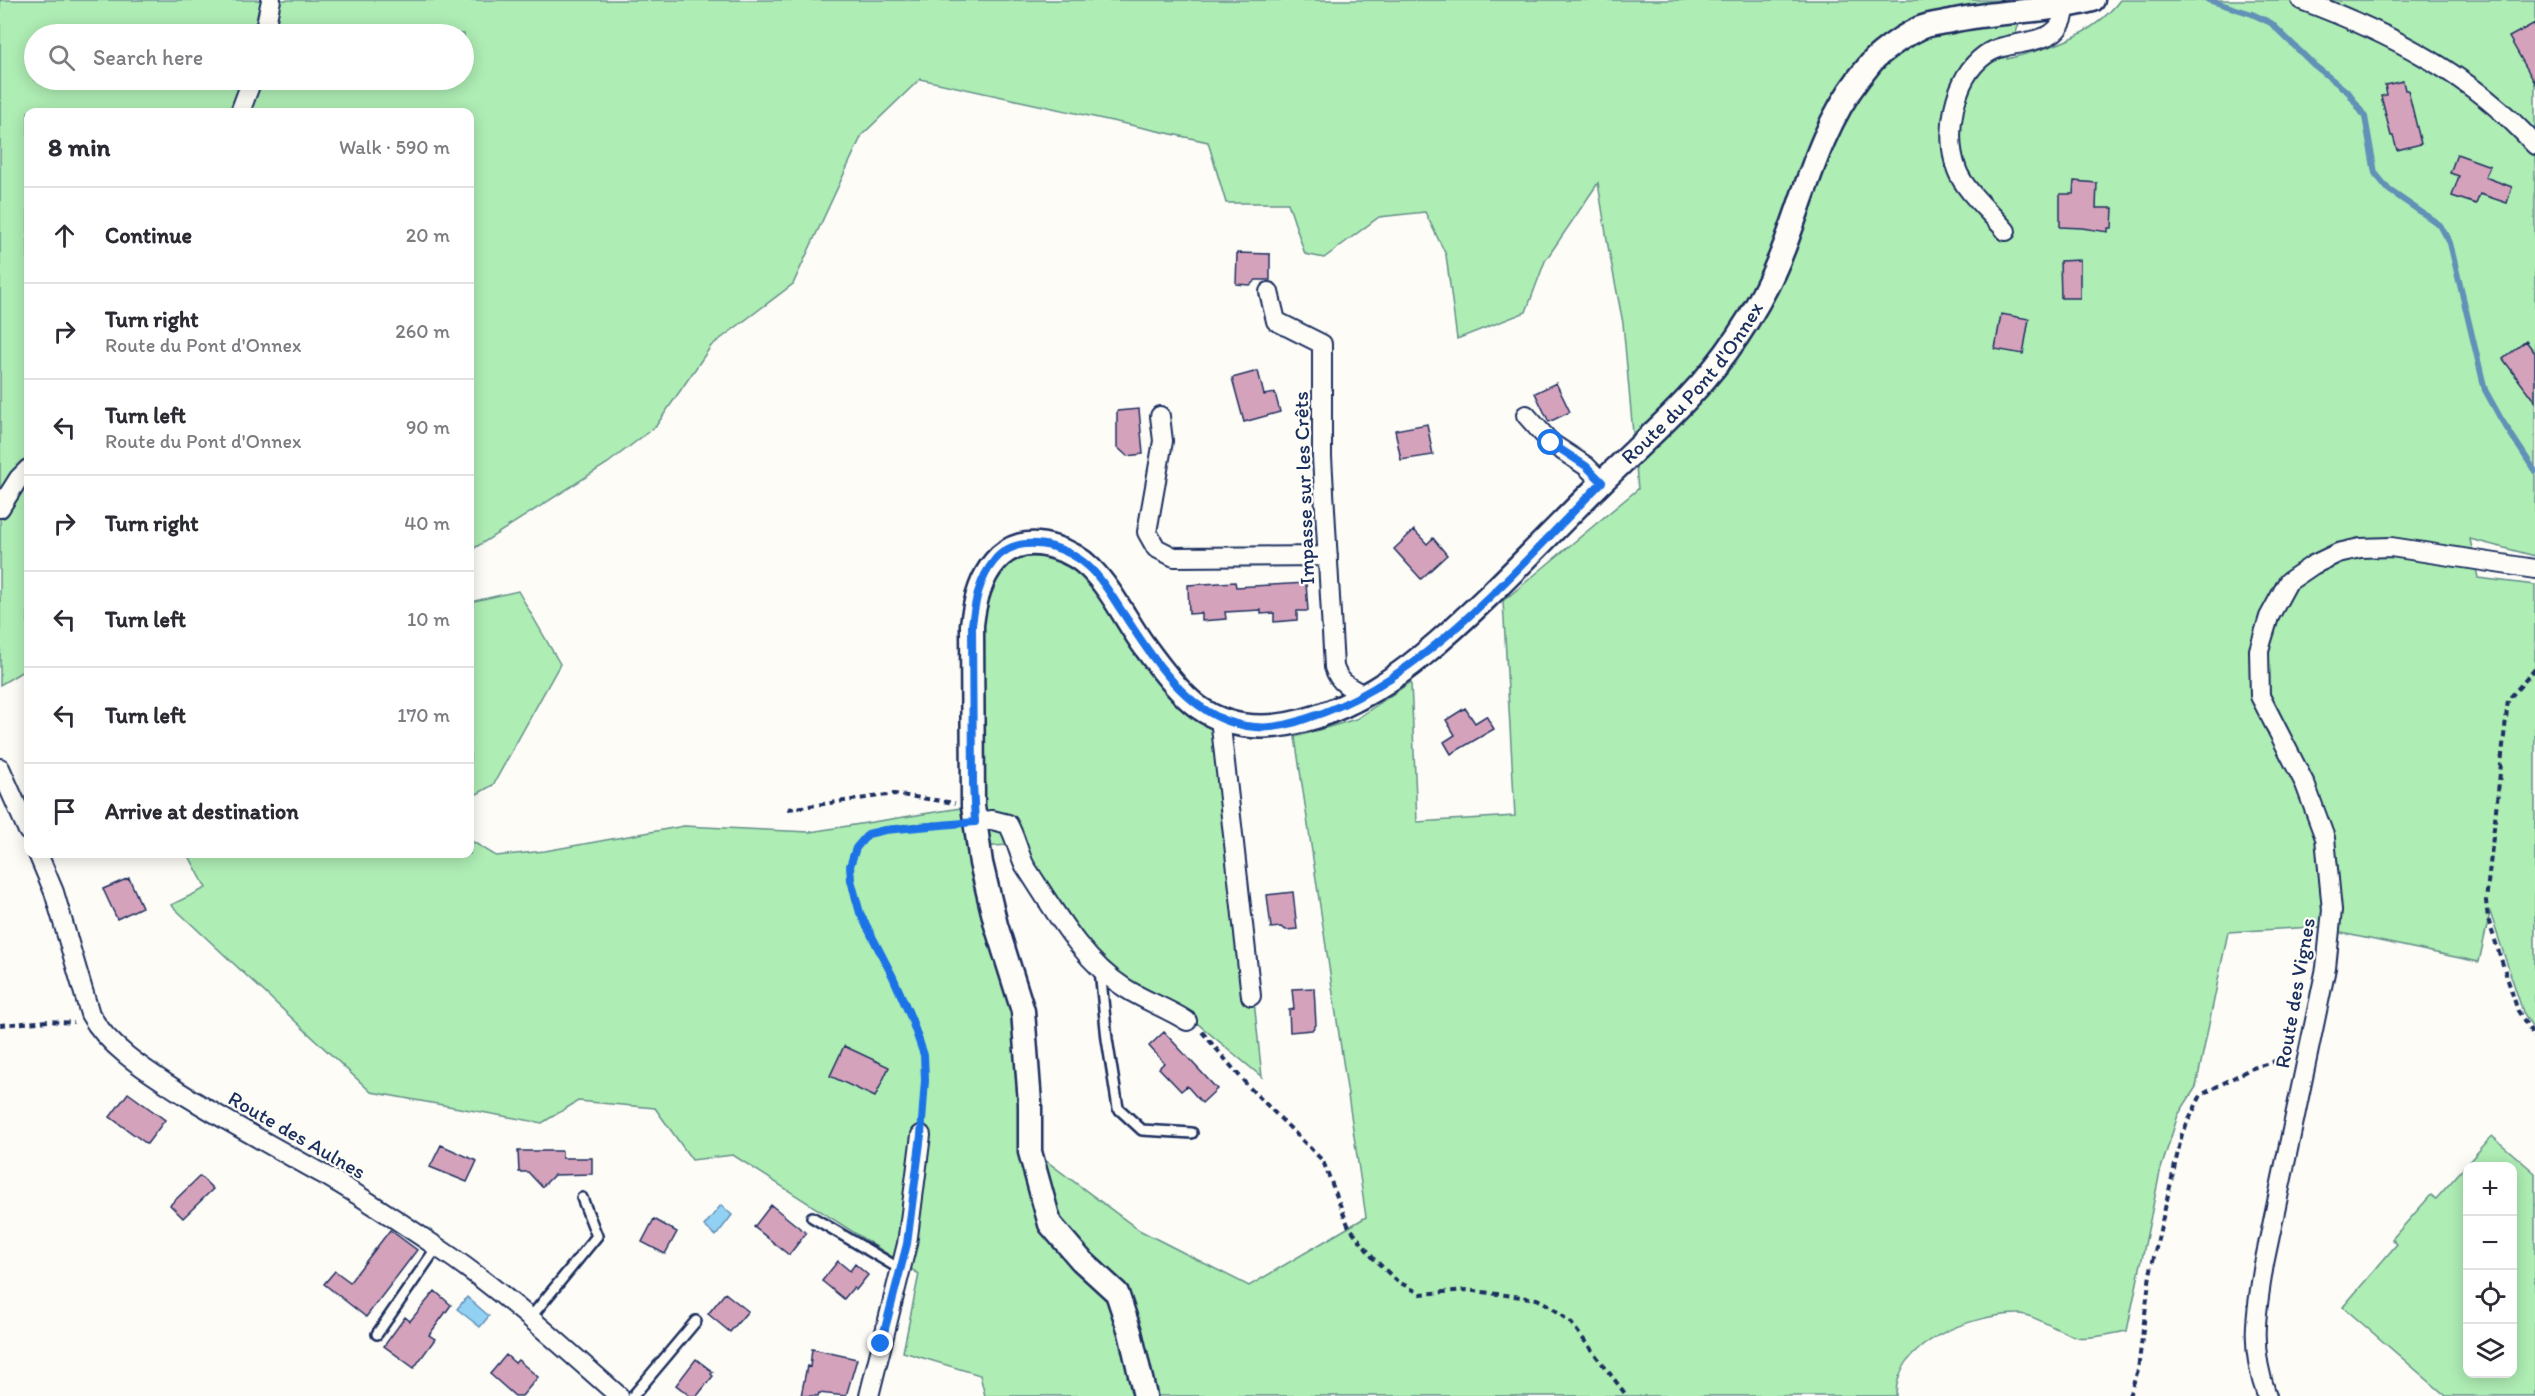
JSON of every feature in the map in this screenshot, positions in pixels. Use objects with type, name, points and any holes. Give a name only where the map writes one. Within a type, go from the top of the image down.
[{"type":"street","points":[[266,24],[271,0]]},
{"type":"street","name":"Route du Pont d'Onnex","points":[[1145,1396],[1130,1332],[1117,1293],[1081,1260],[1050,1224],[1030,1152],[1030,1103],[1023,1011],[996,925],[981,863],[974,814],[972,625],[975,603],[984,578],[995,560],[1012,548],[1029,544],[1048,545],[1068,552],[1088,565],[1145,647],[1171,679],[1197,706],[1220,718],[1255,728],[1290,724],[1327,712],[1364,695],[1419,658],[1473,612],[1602,482],[1690,398],[1737,337],[1767,286],[1784,248],[1821,142],[1851,90],[1877,56],[1921,27],[1978,15],[2065,8],[2093,0]]},
{"type":"street","points":[[2301,0],[2340,14],[2433,60],[2501,110],[2535,146]]},
{"type":"street","points":[[2006,231],[1964,182],[1957,170],[1952,143],[1952,118],[1960,89],[1972,68],[1985,55],[2003,47],[2042,39],[2057,31],[2065,20],[2065,8]]},
{"type":"street","points":[[242,108],[248,90]]},
{"type":"street","name":"Impasse sur les Crêts","points":[[1269,292],[1276,321],[1322,344],[1322,458],[1334,667],[1337,677],[1344,684],[1364,695]]},
{"type":"street","points":[[1526,415],[1551,443],[1586,466],[1602,482]]},
{"type":"street","points":[[1160,416],[1163,441],[1147,532],[1156,548],[1174,557],[1328,556]]},
{"type":"street","points":[[0,508],[24,473]]},
{"type":"street","name":"Route des Vignes","points":[[2266,1396],[2256,1358],[2258,1301],[2331,939],[2332,910],[2325,838],[2305,784],[2260,696],[2259,650],[2269,616],[2288,582],[2313,565],[2338,553],[2360,548],[2391,547],[2535,569]]},
{"type":"street","points":[[1220,718],[1251,996]]},
{"type":"street","points":[[0,768],[24,822]]},
{"type":"street","points":[[974,814],[1008,824],[1016,837],[1019,855],[1025,866],[1066,925],[1100,968],[1124,988],[1171,1010],[1187,1021]]},
{"type":"street","name":"Route des Aulnes","points":[[40,858],[54,892],[90,1014],[96,1025],[114,1043],[150,1072],[229,1123],[331,1179],[437,1247],[496,1289],[619,1396]]},
{"type":"street","points":[[869,1396],[907,1244],[921,1135]]},
{"type":"lane","points":[[1100,968],[1107,1039],[1118,1108],[1142,1130],[1192,1133]]},
{"type":"lane","points":[[530,1318],[597,1236],[582,1198]]},
{"type":"lane","points":[[812,1217],[900,1269]]},
{"type":"lane","points":[[377,1334],[437,1247]]},
{"type":"lane","points":[[633,1396],[696,1321]]},
{"type":"path","points":[[2535,669],[2508,700],[2486,902],[2488,920],[2518,1011],[2535,1037]]},
{"type":"path","points":[[788,809],[894,794],[974,814]]},
{"type":"path","points":[[921,1135],[925,1080],[924,1055],[893,977],[860,913],[851,880],[850,866],[856,848],[868,834],[974,814]]},
{"type":"path","points":[[0,1025],[48,1021],[96,1025]]},
{"type":"path","points":[[1187,1021],[1201,1030],[1248,1086],[1323,1161],[1348,1225],[1373,1258],[1397,1281],[1421,1294],[1466,1290],[1537,1299],[1571,1323],[1627,1396]]},
{"type":"path","points":[[2129,1396],[2138,1370],[2150,1274],[2182,1134],[2201,1095],[2250,1069],[2309,1051]]},
{"type":"green space","points":[[0,0],[2027,0],[2007,59],[2054,45],[2083,32],[2109,13],[2120,0],[2535,0],[2535,556],[2470,539],[2478,578],[2535,585],[2535,1031],[2523,1012],[2490,912],[2479,962],[2313,927],[2228,932],[2196,1087],[2178,1115],[2160,1172],[2127,1331],[2082,1338],[2023,1315],[1979,1320],[1939,1335],[1922,1347],[1908,1361],[1899,1377],[1896,1396],[985,1396],[980,1375],[903,1352],[919,1274],[733,1155],[692,1160],[655,1108],[578,1101],[542,1123],[371,1092],[171,905],[206,888],[190,858],[474,858],[474,842],[496,856],[545,851],[684,826],[810,832],[973,806],[972,625],[1013,548],[1068,552],[1227,744],[1262,1077],[1175,1005],[1112,975],[1008,845],[980,847],[1030,1103],[1045,1160],[1139,1230],[1249,1286],[1366,1217],[1295,737],[1356,719],[1411,682],[1417,822],[1515,816],[1503,601],[1638,489],[1623,323],[1598,183],[1545,261],[1526,312],[1457,339],[1446,255],[1425,212],[1379,217],[1324,258],[1305,254],[1288,203],[1226,203],[1208,142],[920,79],[862,135],[793,284],[711,346],[656,426],[608,463],[474,548],[474,108],[24,108],[24,670],[0,685]]},
{"type":"green space","points":[[518,591],[560,664],[493,785],[474,796],[474,601]]},
{"type":"green space","points":[[2492,1136],[2535,1173],[2535,1396],[2446,1396],[2343,1307],[2397,1244],[2392,1239],[2431,1195],[2436,1199],[2463,1169],[2463,1378],[2517,1378],[2517,1162],[2469,1162]]},
{"type":"water","points":[[721,1205],[732,1215],[716,1236],[704,1226]]},
{"type":"water","points":[[467,1297],[489,1316],[480,1327],[457,1309]]},
{"type":"building","points":[[2535,23],[2535,83],[2509,37]]},
{"type":"building","points":[[2403,81],[2405,90],[2408,90],[2421,144],[2397,150],[2381,96],[2387,95],[2385,85]]},
{"type":"building","points":[[2457,154],[2490,166],[2485,177],[2512,187],[2507,203],[2480,194],[2476,204],[2452,196],[2459,176],[2450,173]]},
{"type":"building","points":[[2074,181],[2097,183],[2096,208],[2113,208],[2112,228],[2108,228],[2108,232],[2060,227],[2060,194],[2073,194]]},
{"type":"building","points":[[1237,253],[1270,254],[1270,280],[1256,280],[1250,285],[1236,284]]},
{"type":"building","points":[[2080,260],[2080,298],[2061,298],[2060,261]]},
{"type":"building","points":[[2001,314],[2029,319],[2023,354],[1995,349]]},
{"type":"building","points":[[2526,341],[2535,353],[2535,402],[2503,359]]},
{"type":"building","points":[[1258,371],[1264,395],[1275,393],[1280,412],[1244,422],[1232,378]]},
{"type":"building","points":[[1556,383],[1570,412],[1549,422],[1535,393]]},
{"type":"building","points":[[1139,409],[1143,454],[1127,456],[1117,447],[1117,411]]},
{"type":"building","points":[[1427,424],[1433,455],[1401,460],[1395,430]]},
{"type":"building","points":[[1414,530],[1427,544],[1433,538],[1447,555],[1421,579],[1394,549]]},
{"type":"building","points":[[1235,582],[1236,587],[1306,583],[1308,611],[1297,611],[1297,620],[1274,622],[1274,613],[1261,614],[1261,610],[1225,612],[1226,619],[1202,621],[1202,613],[1189,614],[1188,585]]},
{"type":"building","points":[[1465,708],[1475,723],[1486,716],[1494,729],[1451,754],[1444,742],[1455,735],[1446,720]]},
{"type":"building","points":[[129,878],[142,907],[117,919],[103,889]]},
{"type":"building","points":[[1293,892],[1297,929],[1271,928],[1267,895]]},
{"type":"building","points":[[1314,988],[1316,1025],[1312,1030],[1290,1032],[1289,1010],[1294,1009],[1292,989]]},
{"type":"building","points":[[1164,1032],[1217,1089],[1202,1103],[1187,1086],[1181,1091],[1159,1068],[1164,1063],[1149,1046]]},
{"type":"building","points":[[844,1046],[889,1067],[875,1097],[830,1076]]},
{"type":"building","points":[[128,1093],[165,1120],[147,1144],[110,1117]]},
{"type":"building","points":[[441,1145],[477,1161],[467,1182],[430,1167]]},
{"type":"building","points":[[518,1151],[562,1151],[562,1158],[592,1158],[592,1174],[554,1175],[542,1187],[528,1172],[519,1172]]},
{"type":"building","points":[[200,1176],[213,1189],[183,1218],[170,1205]]},
{"type":"building","points":[[771,1205],[806,1233],[789,1255],[754,1227]]},
{"type":"building","points":[[654,1219],[677,1232],[665,1254],[642,1242]]},
{"type":"building","points":[[390,1230],[417,1250],[366,1317],[324,1284],[335,1271],[350,1282]]},
{"type":"building","points":[[838,1261],[850,1271],[855,1264],[868,1275],[856,1290],[853,1288],[844,1299],[822,1281]]},
{"type":"building","points":[[435,1291],[451,1305],[429,1335],[435,1339],[414,1368],[384,1346],[405,1317],[410,1321]]},
{"type":"building","points":[[725,1293],[748,1311],[730,1332],[708,1314]]},
{"type":"building","points":[[812,1349],[857,1359],[846,1396],[819,1393],[818,1396],[801,1396],[807,1366],[810,1367]]},
{"type":"building","points":[[506,1355],[515,1363],[518,1360],[538,1377],[522,1396],[515,1396],[490,1374]]},
{"type":"building","points":[[696,1359],[713,1372],[711,1374],[713,1376],[697,1396],[690,1396],[676,1385]]},
{"type":"waterway","points":[[2208,0],[2252,14],[2271,23],[2314,65],[2349,93],[2365,117],[2375,173],[2389,190],[2440,225],[2450,243],[2485,390],[2535,471]]},
{"type":"route","points":[[881,1344],[907,1244],[921,1135],[925,1080],[924,1055],[893,977],[860,913],[851,880],[850,866],[856,848],[868,834],[885,830],[975,822],[972,625],[975,603],[984,578],[995,560],[1012,548],[1029,544],[1048,545],[1068,552],[1088,565],[1145,647],[1197,706],[1220,718],[1255,728],[1290,724],[1327,712],[1364,695],[1419,658],[1473,612],[1602,482],[1586,466],[1551,443]]}]
